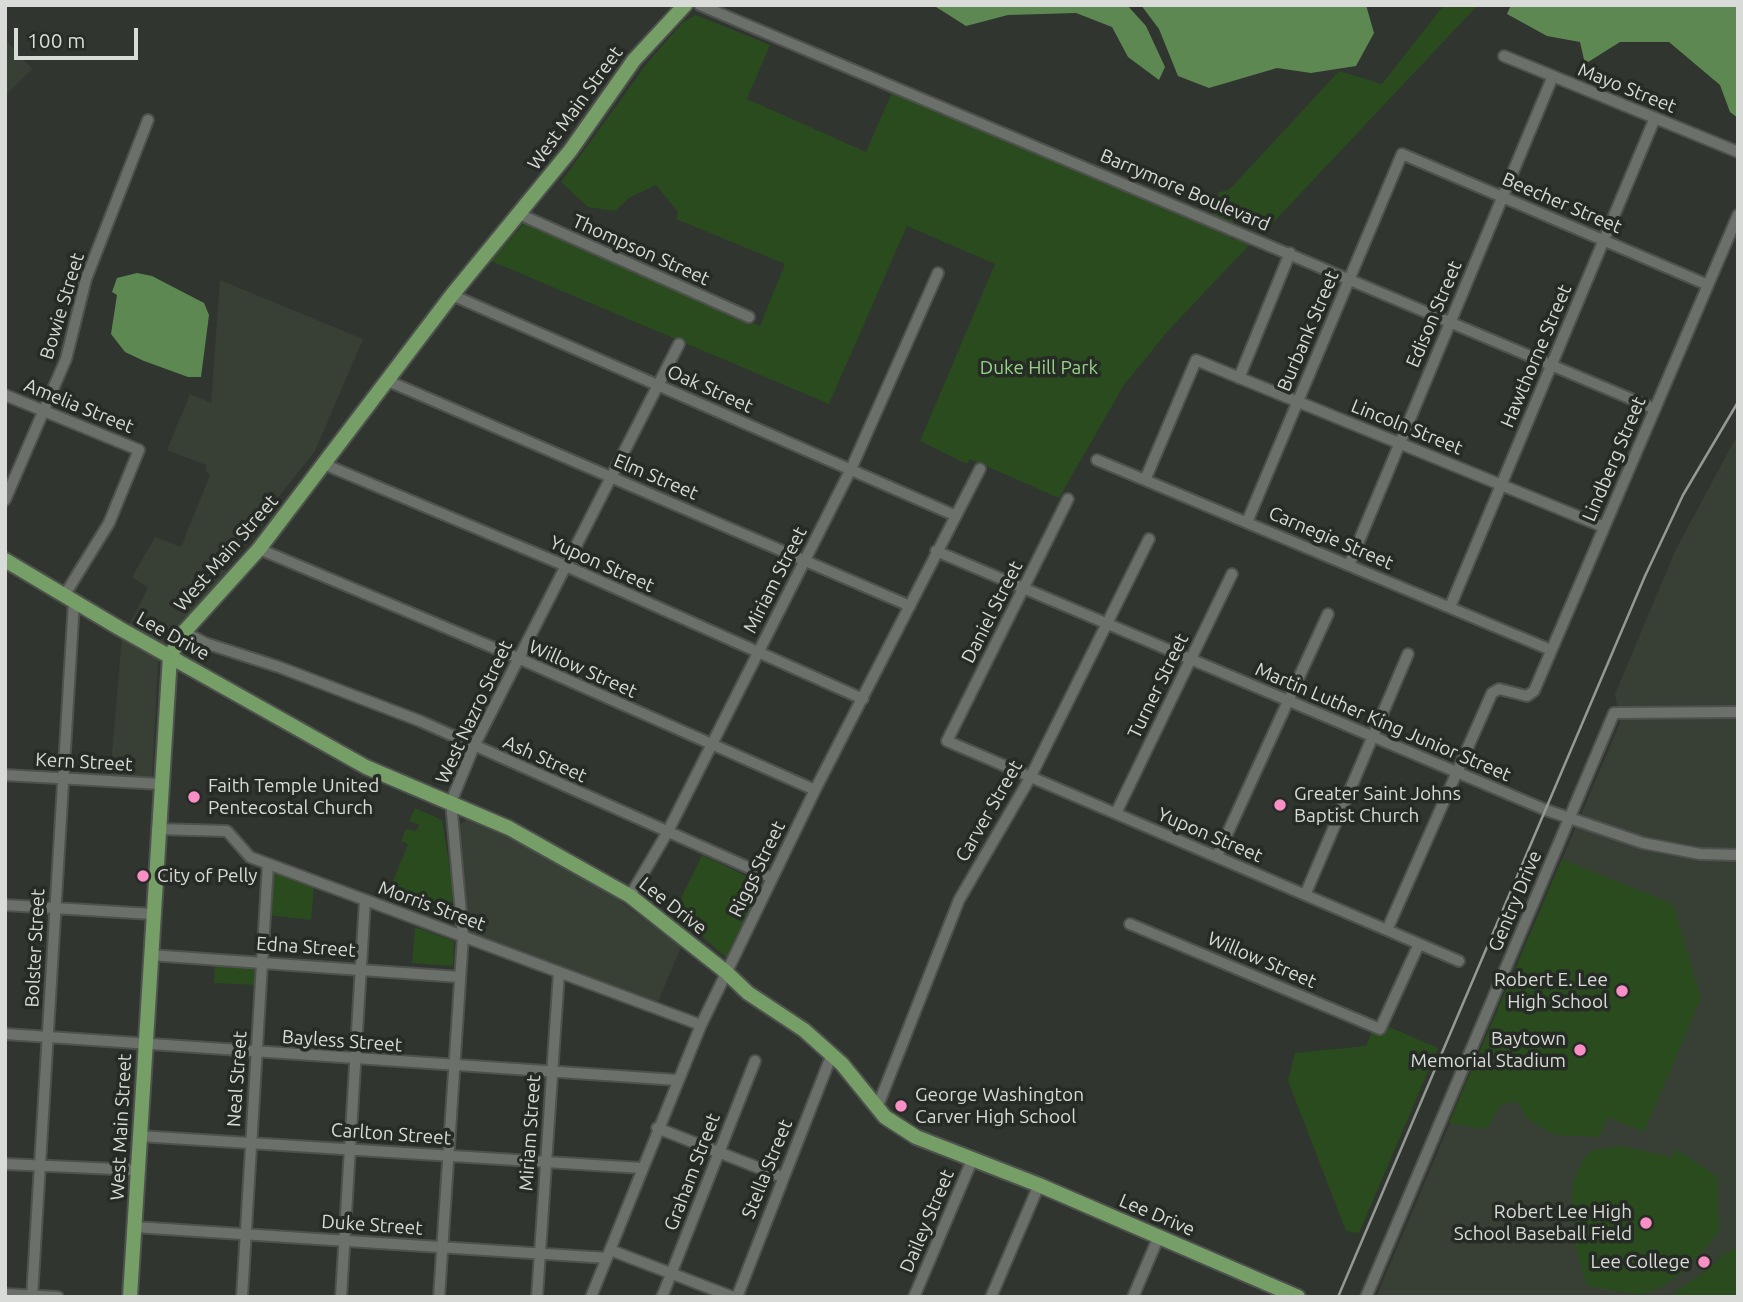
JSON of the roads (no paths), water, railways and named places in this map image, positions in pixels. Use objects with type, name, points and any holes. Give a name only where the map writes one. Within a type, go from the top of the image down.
[{"type":"main road","name":"West Main Street","points":[[130,1297],[157,829],[170,656],[184,632],[259,549],[326,465],[452,295],[570,151],[634,60],[685,5]]},
{"type":"main road","name":"Lee Drive","points":[[5,560],[69,599],[366,766],[552,849],[630,896],[726,972],[748,993],[804,1030],[832,1054],[877,1108],[896,1126],[916,1137],[1039,1185],[1298,1297]]},
{"type":"street","name":"Barrymore Boulevard","points":[[700,5],[1655,409]]},
{"type":"street","name":"Mayo Street","points":[[1504,56],[1738,152]]},
{"type":"street","name":"Edison Street","points":[[1349,565],[1553,76]]},
{"type":"street","name":"Hawthorne Street","points":[[1450,607],[1655,118]]},
{"type":"street","name":"Bowie Street","points":[[5,500],[66,359],[86,279],[148,120]]},
{"type":"street","name":"Beecher Street","points":[[1402,154],[1708,285]]},
{"type":"street","name":"Burbank Street","points":[[1247,522],[1402,154]]},
{"type":"street","name":"Thompson Street","points":[[519,214],[749,317]]},
{"type":"street","name":"Lindberg Street","points":[[1456,772],[1492,693],[1499,689],[1531,695],[1738,215]]},
{"type":"street","points":[[1239,377],[1290,253]]},
{"type":"street","name":"Miriam Street","points":[[630,896],[667,833],[851,469],[937,273]]},
{"type":"street","name":"Oak Street","points":[[452,295],[954,515]]},
{"type":"street","name":"West Nazro Street","points":[[439,1297],[446,1155],[463,936],[451,802],[474,746],[679,344]]},
{"type":"street","name":"Lincoln Street","points":[[1145,480],[1196,360],[1604,527]]},
{"type":"street","name":"Elm Street","points":[[388,381],[910,606]]},
{"type":"street","name":"Amelia Street","points":[[5,395],[139,450]]},
{"type":"street","name":"Bolster Street","points":[[32,1296],[62,778],[69,599],[109,523],[139,450]]},
{"type":"street","name":"Carnegie Street","points":[[1097,460],[1551,650]]},
{"type":"street","name":"Yupon Street","points":[[326,465],[566,566],[863,699]]},
{"type":"street","name":"Riggs Street","points":[[591,1297],[641,1167],[701,1025],[815,790],[954,515],[981,469]]},
{"type":"street","name":"Daniel Street","points":[[947,741],[1068,499]]},
{"type":"street","name":"Carver Street","points":[[877,1108],[959,900],[1030,778],[1149,539]]},
{"type":"street","name":"Willow Street","points":[[259,549],[815,790]]},
{"type":"street","name":"Martin Luther King Junior Street","points":[[936,551],[1569,819],[1667,849],[1738,855]]},
{"type":"street","name":"Turner Street","points":[[1116,813],[1232,574]]},
{"type":"street","points":[[1217,856],[1328,614]]},
{"type":"street","name":"Ash Street","points":[[184,632],[205,643],[279,667],[420,721],[772,878]]},
{"type":"street","points":[[1304,895],[1408,654]]},
{"type":"street","name":"Gentry Drive","points":[[1366,1297],[1615,713],[1738,712]]},
{"type":"street","name":"Yupon Street","points":[[947,741],[1459,961]]},
{"type":"street","points":[[1387,930],[1456,772]]},
{"type":"street","name":"Kern Street","points":[[5,775],[160,784]]},
{"type":"street","name":"Morris Street","points":[[157,829],[227,831],[250,857],[701,1025]]},
{"type":"street","name":"Neal Street","points":[[242,1297],[268,864]]},
{"type":"street","points":[[341,1297],[365,900]]},
{"type":"street","points":[[5,905],[152,914]]},
{"type":"street","name":"Willow Street","points":[[1130,924],[1380,1029],[1419,944]]},
{"type":"street","name":"Edna Street","points":[[150,955],[460,977]]},
{"type":"street","name":"Miriam Street","points":[[537,1297],[559,972]]},
{"type":"street","name":"Bayless Street","points":[[5,1034],[677,1080]]},
{"type":"street","name":"Stella Street","points":[[735,1297],[832,1054]]},
{"type":"street","name":"Graham Street","points":[[662,1297],[755,1061]]},
{"type":"street","points":[[657,1128],[782,1177]]},
{"type":"street","name":"Carlton Street","points":[[139,1136],[641,1167]]},
{"type":"street","name":"Dailey Street","points":[[914,1297],[973,1158]]},
{"type":"street","points":[[5,1164],[138,1170]]},
{"type":"street","points":[[991,1297],[1039,1185]]},
{"type":"street","name":"Duke Street","points":[[135,1227],[540,1254],[609,1254],[735,1297]]},
{"type":"street","points":[[1133,1297],[1159,1236]]},
{"type":"street","points":[[5,1294],[58,1297]]},
{"type":"railway","points":[[1338,1297],[1645,576],[1683,495],[1738,402]]},
{"type":"place","name":"Faith Temple United Pentecostal Church","points":[[194,797]]},
{"type":"place","name":"Greater Saint Johns Baptist Church","points":[[1280,805]]},
{"type":"place","name":"City of Pelly","points":[[143,876]]},
{"type":"place","name":"Robert E. Lee High School","points":[[1622,991]]},
{"type":"place","name":"Baytown Memorial Stadium","points":[[1580,1050]]},
{"type":"place","name":"George Washington Carver High School","points":[[901,1106]]},
{"type":"place","name":"Robert Lee High School Baseball Field","points":[[1646,1223]]},
{"type":"place","name":"Lee College","points":[[1704,1262]]},
{"type":"park label","name":"Duke Hill Park","points":[[1039,368]]}]
